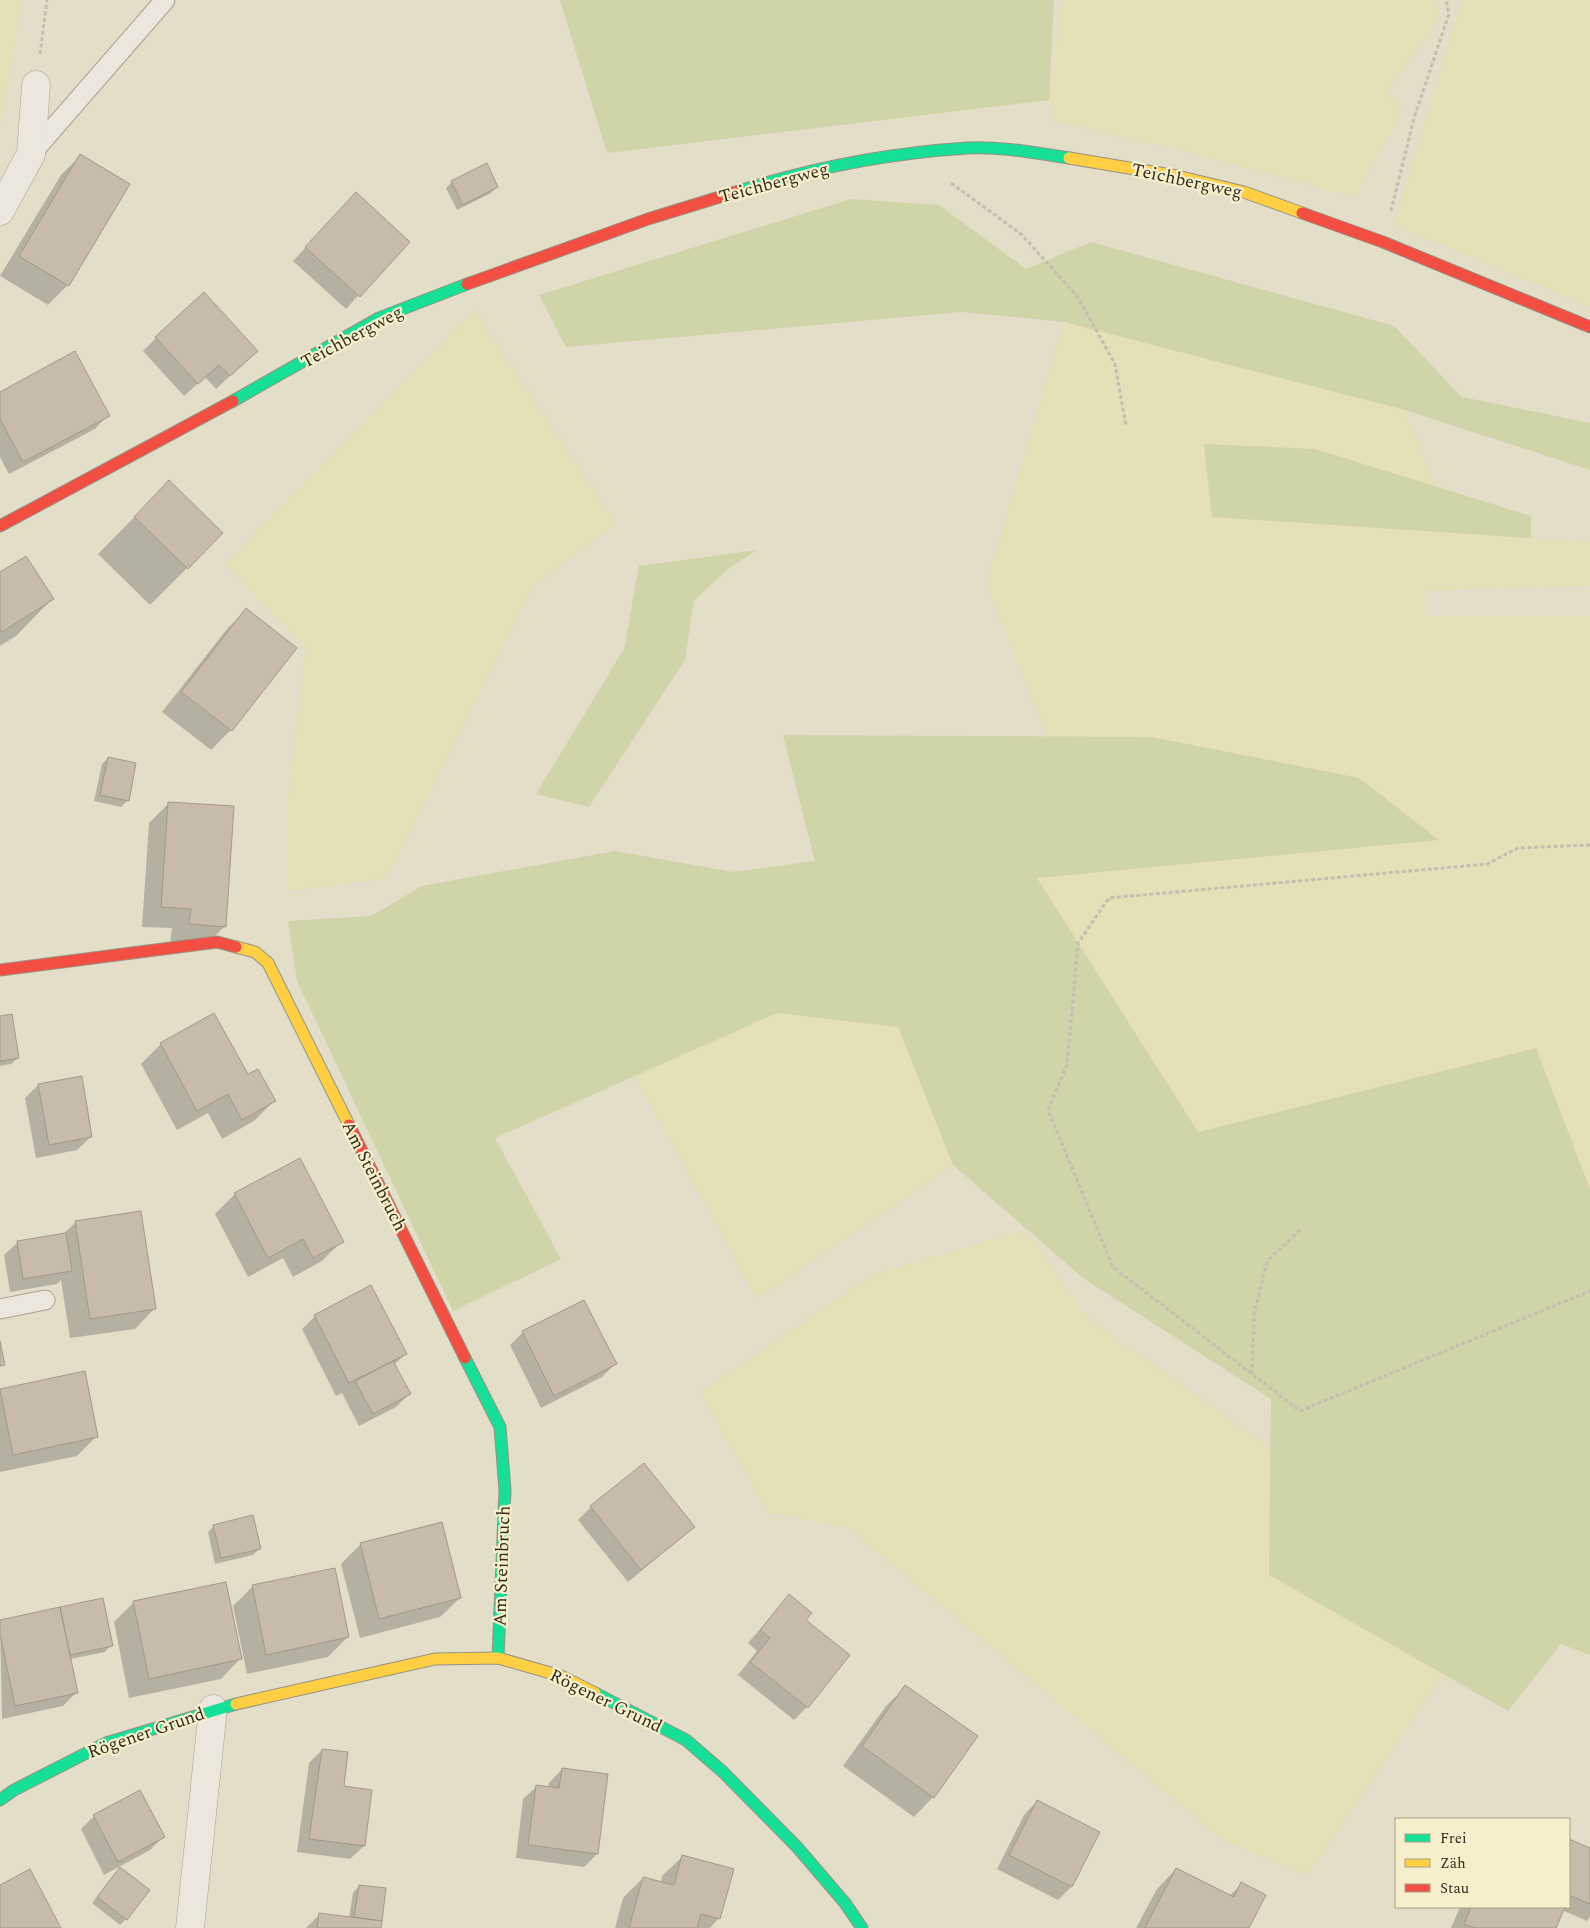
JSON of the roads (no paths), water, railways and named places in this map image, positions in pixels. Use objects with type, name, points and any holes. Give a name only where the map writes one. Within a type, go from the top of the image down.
[{"type":"street","points":[[0,211],[32,154],[36,85]]},
{"type":"street","name":"Teichbergweg","points":[[0,526],[198,421],[380,318],[472,282],[648,219],[774,180],[870,160],[968,148],[1025,151],[1177,176],[1244,192],[1383,242],[1590,327]]},
{"type":"street","name":"Am Steinbruch","points":[[0,970],[217,942],[254,952],[268,963],[500,1427],[505,1490],[498,1658]]},
{"type":"street","name":"Rögener Grund","points":[[0,1800],[14,1790],[106,1743],[213,1710],[435,1659],[498,1658],[561,1676],[686,1740],[723,1772],[797,1847],[844,1903],[862,1928]]},
{"type":"street","name":"Rögener Grund","points":[[190,1928],[213,1710]]},
{"type":"lane","points":[[32,154],[166,0]]},
{"type":"lane","points":[[0,1310],[45,1300]]}]
